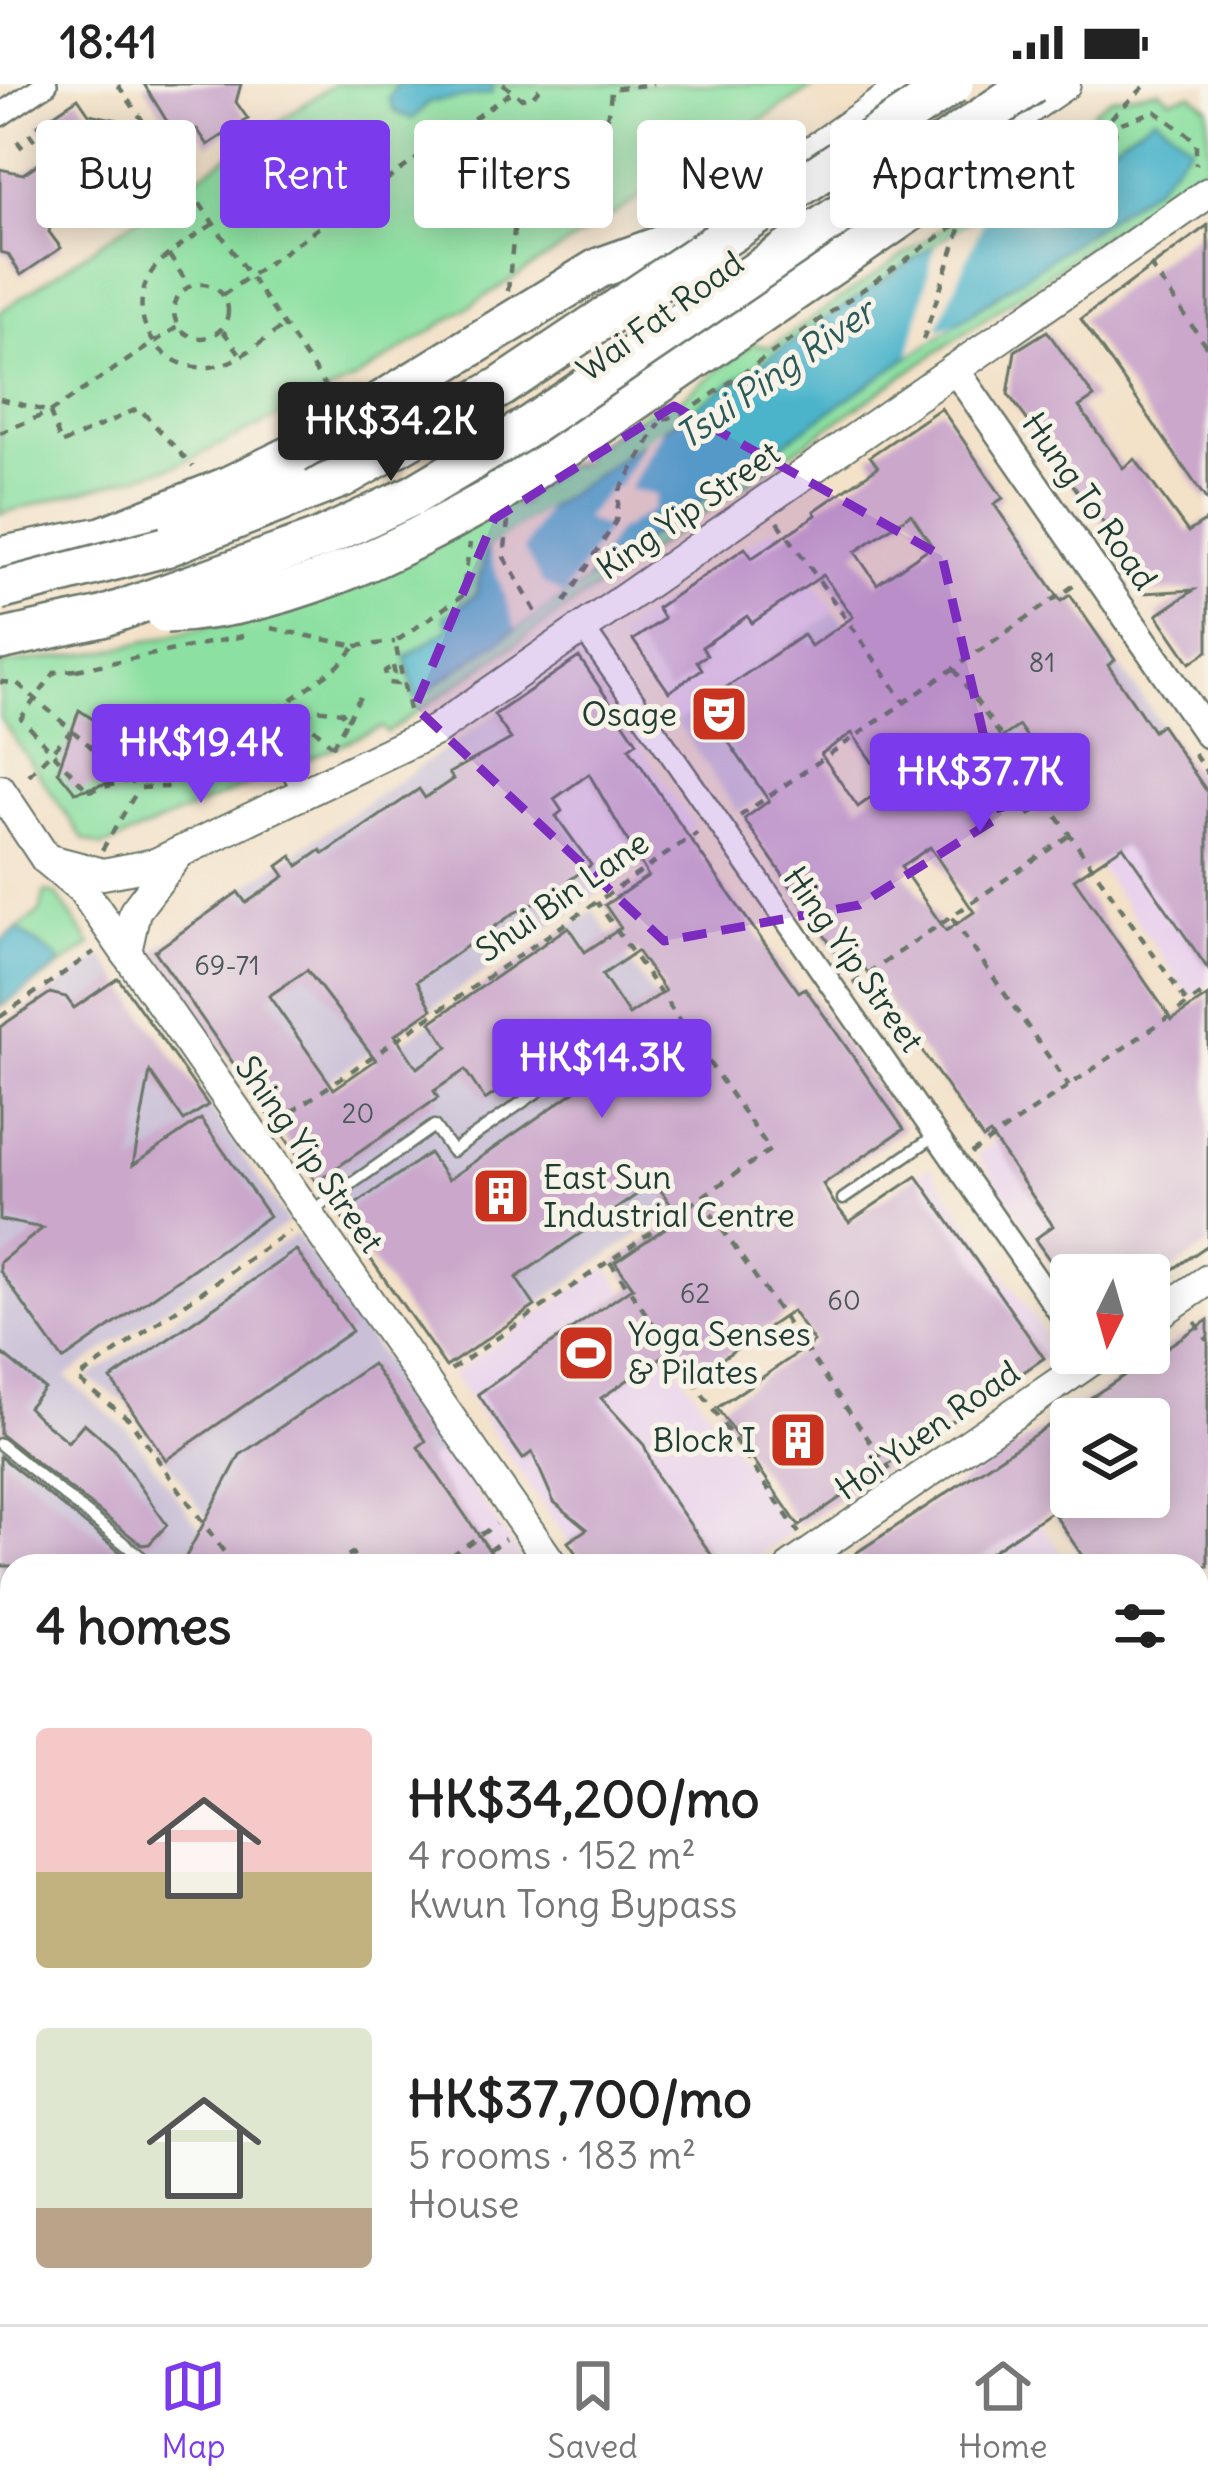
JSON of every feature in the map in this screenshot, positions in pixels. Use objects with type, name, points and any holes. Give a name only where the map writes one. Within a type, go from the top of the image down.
[{"type":"highway","points":[[0,588],[165,547],[302,496],[394,451],[520,374],[953,84]]},
{"type":"highway","points":[[0,644],[102,617],[283,554],[414,495],[528,427],[1032,84]]},
{"type":"highway","points":[[102,617],[191,612],[261,598],[333,577],[432,531],[497,495],[886,228]]},
{"type":"highway","points":[[0,557],[102,537],[225,488],[312,444],[599,268],[683,238]]},
{"type":"highway","points":[[102,537],[165,547]]},
{"type":"main road","name":"Wai Fat Road","points":[[0,588],[122,559],[306,489],[389,448],[592,318],[683,238],[908,84]]},
{"type":"main road","name":"Wai Fat Road","points":[[1017,120],[1065,84]]},
{"type":"main road","name":"King Yip Street","points":[[46,859],[103,874],[142,868],[436,730],[574,615],[954,368],[1202,179]]},
{"type":"main road","name":"Wai Fat Road","points":[[0,644],[169,610],[327,558],[535,450],[845,228]]},
{"type":"main road","points":[[592,318],[582,342],[583,359],[592,372],[637,377]]},
{"type":"main road","name":"Shing Yip Street","points":[[0,790],[46,859],[82,889],[114,950],[302,1220],[545,1554]]},
{"type":"main road","name":"King Yip Street","points":[[114,950],[148,887],[187,849]]},
{"type":"main road","points":[[1170,1306],[1208,1280]]},
{"type":"main road","name":"Hoi Yuen Road","points":[[809,1554],[1067,1374]]},
{"type":"street","points":[[0,116],[46,84]]},
{"type":"street","name":"Hung To Road","points":[[954,368],[1208,734]]},
{"type":"street","name":"Hing Yip Street","points":[[574,615],[1050,1298]]},
{"type":"street","points":[[261,721],[303,794]]},
{"type":"lane","points":[[302,1220],[434,1126],[452,1151],[547,1085]]},
{"type":"lane","points":[[843,1199],[936,1135]]},
{"type":"lane","points":[[0,1444],[137,1554]]},
{"type":"path","points":[[503,84],[510,93],[532,97],[544,84]]},
{"type":"path","points":[[605,120],[611,89],[654,84]]},
{"type":"path","points":[[1147,84],[1111,118],[1126,124],[1155,111],[1196,141],[1202,179]]},
{"type":"path","points":[[118,85],[338,404]]},
{"type":"path","points":[[474,120],[510,93]]},
{"type":"path","points":[[28,133],[36,143]]},
{"type":"path","points":[[17,141],[25,151]]},
{"type":"path","points":[[223,295],[414,162]]},
{"type":"path","points":[[213,224],[156,266],[142,296],[145,329],[153,343],[165,355],[195,368],[227,364],[284,326]]},
{"type":"path","points":[[507,299],[514,228]]},
{"type":"path","points":[[642,434],[690,410],[952,228]]},
{"type":"path","points":[[922,340],[960,228]]},
{"type":"path","points":[[169,255],[189,286]]},
{"type":"path","points":[[1145,259],[1208,349]]},
{"type":"path","points":[[207,284],[223,295],[228,315],[221,329],[204,338],[177,327],[176,299],[189,286],[207,284]]},
{"type":"path","points":[[0,433],[50,412],[177,327]]},
{"type":"path","points":[[221,329],[241,355]]},
{"type":"path","points":[[0,399],[50,412]]},
{"type":"path","points":[[50,412],[61,444],[139,408],[197,471]]},
{"type":"path","points":[[574,615],[616,521],[620,490],[661,421]]},
{"type":"path","points":[[775,517],[905,703]]},
{"type":"path","points":[[496,523],[508,519],[504,557],[540,619]]},
{"type":"path","points":[[127,781],[88,791],[21,718],[55,672],[272,628],[356,646],[394,642],[461,596],[471,536]]},
{"type":"path","points":[[737,818],[1076,584]]},
{"type":"path","points":[[394,642],[409,710]]},
{"type":"path","points":[[0,682],[17,683],[127,781],[139,788],[166,787],[338,666],[356,646]]},
{"type":"path","points":[[954,669],[1188,1004]]},
{"type":"path","points":[[387,678],[399,674]]},
{"type":"path","points":[[332,746],[360,697]]},
{"type":"path","points":[[287,702],[332,746],[336,756]]},
{"type":"path","points":[[305,718],[313,710],[342,712],[347,720]]},
{"type":"path","points":[[29,775],[70,731]]},
{"type":"path","points":[[100,854],[139,788]]},
{"type":"path","name":"Shui Bin Lane","points":[[272,1126],[702,829]]},
{"type":"path","points":[[853,984],[1070,835]]},
{"type":"path","points":[[445,1374],[770,1150],[597,902]]},
{"type":"path","points":[[951,916],[1069,1086]]},
{"type":"path","points":[[0,1017],[114,950]]},
{"type":"path","points":[[971,1153],[1208,990]]},
{"type":"path","points":[[700,1198],[890,1470]]},
{"type":"path","points":[[225,1554],[129,1418],[77,1379],[302,1220]]},
{"type":"path","points":[[609,1261],[809,1554]]},
{"type":"path","points":[[1188,1312],[1208,1341]]},
{"type":"path","points":[[454,1554],[500,1521]]},
{"type":"path","points":[[489,1550],[500,1542]]},
{"type":"highlighted area","points":[[674,406],[942,556],[1002,815],[859,905],[664,941],[415,707],[494,519]]},
{"type":"shaded area","points":[[776,526],[835,612],[676,722],[616,636]]},
{"type":"shaded area","points":[[835,612],[898,702],[738,812],[676,722]]},
{"type":"shaded area","points":[[579,657],[637,742],[554,799],[611,884],[273,1119],[214,1035],[297,977],[238,892]]},
{"type":"shaded area","points":[[1115,660],[1161,725],[1052,800],[1007,735]]},
{"type":"shaded area","points":[[637,742],[695,827],[611,884],[553,799]]},
{"type":"shaded area","points":[[1206,789],[1208,984],[1190,997],[1097,864]]},
{"type":"shaded area","points":[[593,910],[761,1150],[446,1367],[278,1128]]},
{"type":"shaded area","points":[[103,956],[183,1071],[161,1088],[184,1121],[208,1105],[288,1223],[65,1377],[128,1430],[219,1554],[0,1554],[0,1027]]},
{"type":"shaded area","points":[[1061,1096],[1119,1181],[1035,1239],[977,1154]]},
{"type":"shaded area","points":[[930,1166],[1050,1341],[1050,1354],[992,1394],[865,1211]]},
{"type":"shaded area","points":[[296,1234],[445,1448],[290,1554],[232,1554],[128,1404],[87,1378]]},
{"type":"shaded area","points":[[607,1267],[792,1531],[758,1554],[577,1554],[452,1374]]},
{"type":"shaded area","points":[[445,1448],[518,1554],[290,1554]]},
{"type":"shaded area","points":[[996,1457],[1062,1554],[958,1554],[925,1506]]},
{"type":"green space","points":[[334,84],[818,84],[762,120],[637,120],[637,200],[613,215],[613,120],[414,120],[414,228],[592,228],[356,379],[178,465],[0,514],[0,312],[123,228],[196,228],[196,178],[220,162],[220,228],[390,228],[390,120],[281,120]]},
{"type":"green space","points":[[1159,90],[1170,99],[1192,94],[1208,107],[1208,164],[1118,226],[1118,120],[1097,120],[1100,117],[1092,112],[1111,98]]},
{"type":"green space","points":[[943,228],[1116,228],[387,733],[382,727],[103,847],[84,840],[0,718],[0,665],[107,651],[244,617],[511,503],[522,505],[531,490],[565,467],[583,463],[585,453],[661,400],[675,403],[752,344],[771,347]]},
{"type":"green space","points":[[45,892],[56,894],[91,945],[0,1007],[0,942],[40,912]]},
{"type":"water","points":[[397,84],[493,84],[491,94],[429,102],[413,119],[395,112],[389,99]]},
{"type":"water","points":[[1155,116],[1191,145],[1155,186],[1118,212],[1118,140]]},
{"type":"water","name":"Tsui Ping River","points":[[959,228],[1094,228],[415,699],[406,657],[449,628],[444,617],[476,595],[486,550]]},
{"type":"water","points":[[17,929],[59,959],[58,967],[0,1007],[0,942]]},
{"type":"pier","points":[[960,228],[980,228],[937,329],[957,323],[909,356],[935,245]]},
{"type":"pier","points":[[665,426],[629,489],[656,495],[653,510],[616,532],[585,581],[516,629],[488,548],[547,507],[524,550],[542,583],[564,595],[607,529],[585,518],[612,487],[618,487],[645,439]]},
{"type":"building","points":[[144,84],[241,84],[236,102],[248,119],[220,120],[220,137],[208,145],[196,129],[196,120],[166,120]]},
{"type":"building","points":[[78,98],[89,114],[119,120],[45,120]]},
{"type":"building","points":[[36,165],[36,228],[50,228],[61,248],[21,275],[8,254],[0,252],[0,169],[23,174]]},
{"type":"building","points":[[1208,225],[1208,502],[1081,319]]},
{"type":"building","points":[[1047,331],[1094,397],[1079,407],[1123,468],[1135,459],[1188,532],[1208,519],[1208,651],[1190,663],[1157,615],[1194,590],[1144,593],[1134,569],[1130,570],[1128,553],[1070,481],[1075,477],[1054,448],[1050,451],[1008,394],[1015,351]]},
{"type":"building","points":[[941,408],[1003,498],[994,504],[1061,601],[1070,595],[1115,660],[1108,665],[1153,731],[1161,725],[1208,793],[1208,969],[1123,846],[1074,879],[1172,1020],[1208,996],[1208,1245],[1170,1271],[1170,1254],[1050,1254],[1050,1261],[1035,1239],[1053,1226],[990,1134],[983,1139],[861,963],[849,971],[744,819],[769,801],[710,715],[729,702],[721,691],[803,635],[811,646],[853,617],[823,575],[752,623],[747,616],[702,647],[707,655],[697,661],[702,669],[669,692],[633,640],[664,619],[657,608],[745,548],[752,558],[878,467],[870,456]],"holes":[[[911,514],[932,546],[877,584],[855,552]],[[1019,726],[1065,791],[1030,815],[985,749]],[[852,733],[888,785],[858,807],[821,754]],[[930,847],[974,912],[946,931],[901,867]]]},
{"type":"building","points":[[579,657],[637,742],[629,748],[686,833],[799,992],[805,988],[904,1129],[823,1184],[834,1203],[849,1222],[917,1176],[1044,1358],[799,1526],[717,1408],[814,1342],[792,1311],[695,1377],[675,1348],[601,1398],[644,1445],[658,1478],[711,1554],[576,1554],[568,1542],[587,1529],[554,1502],[532,1452],[523,1459],[478,1394],[633,1287],[615,1262],[680,1218],[655,1182],[516,1278],[535,1306],[446,1367],[340,1215],[429,1153],[448,1180],[587,1083],[562,1047],[485,1100],[465,1070],[434,1091],[438,1098],[316,1182],[155,951],[238,892],[246,903],[285,876],[278,866],[292,856],[298,866],[321,850],[324,854],[419,789],[425,798],[453,779],[449,773],[511,739],[494,715]],"holes":[[[589,774],[648,876],[605,905],[621,928],[585,952],[568,927],[431,1022],[448,1047],[417,1068],[395,1035],[432,1009],[417,981],[514,913],[539,901],[544,908],[573,888],[568,881],[591,865],[556,816],[562,811],[554,799]],[[637,951],[665,991],[629,1015],[602,975]],[[307,970],[376,1060],[334,1089],[269,996]]]},
{"type":"building","points":[[79,710],[117,735],[141,774],[75,792],[58,771]]},
{"type":"building","points":[[118,978],[208,1105],[184,1121],[150,1072],[133,1165],[201,1119],[269,1216],[63,1360],[0,1271],[0,1262],[43,1228],[0,1220],[0,1027],[50,993],[66,997],[74,1008]]},
{"type":"building","points":[[296,1250],[352,1331],[166,1460],[111,1379]]},
{"type":"building","points":[[1208,1320],[1208,1554],[1081,1554],[1057,1518],[1170,1518],[1170,1398],[1090,1398],[1126,1374],[1170,1374],[1170,1345]]},
{"type":"building","points":[[0,1352],[44,1388],[28,1407],[39,1418],[68,1442],[84,1423],[113,1448],[167,1525],[149,1544],[142,1545],[0,1434]]},
{"type":"building","points":[[372,1364],[426,1441],[418,1447],[492,1554],[187,1554],[240,1455]]},
{"type":"building","points":[[1050,1425],[1050,1512],[988,1554],[856,1553]]},
{"type":"building","points":[[0,1456],[122,1554],[0,1554]]},
{"type":"place","name":"Osage","points":[[719,714]]},
{"type":"place","name":"East Sun Industrial Centre","points":[[501,1196]]},
{"type":"place","name":"Yoga Senses & Pilates","points":[[586,1353]]},
{"type":"place","name":"Block I","points":[[798,1440]]}]
